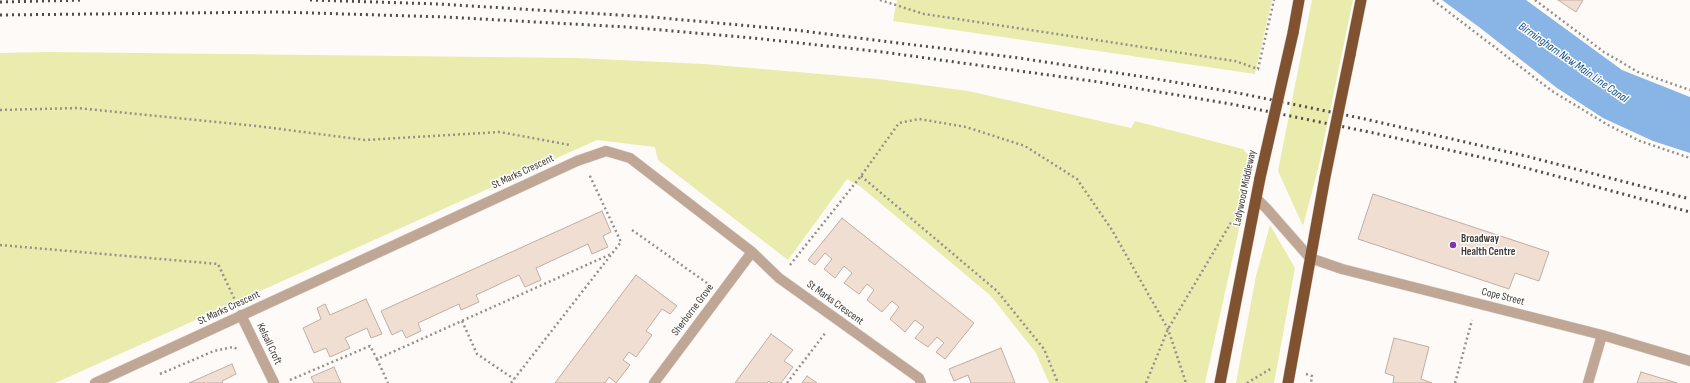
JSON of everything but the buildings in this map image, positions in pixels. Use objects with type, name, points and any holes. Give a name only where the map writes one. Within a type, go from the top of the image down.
[{"type":"highway","name":"Ladywood Middleway","points":[[1220,383],[1260,178],[1294,33],[1299,0]]},
{"type":"highway","points":[[1288,383],[1324,176],[1361,0]]},
{"type":"street","name":"St Marks Crescent","points":[[95,383],[583,159],[606,151],[630,158],[752,252],[780,278],[919,378],[920,383]]},
{"type":"street","points":[[1256,198],[1268,208],[1310,258]]},
{"type":"street","name":"Sherborne Grove","points":[[654,383],[752,252]]},
{"type":"street","name":"Cope Street","points":[[1310,258],[1342,269],[1602,335],[1690,361]]},
{"type":"street","name":"Kelsall Croft","points":[[242,315],[274,383]]},
{"type":"street","points":[[1588,383],[1602,335]]},
{"type":"path","points":[[880,0],[924,14],[1235,61],[1258,69],[1274,0]]},
{"type":"path","points":[[1433,0],[1552,91],[1608,125],[1640,141],[1690,158]]},
{"type":"path","points":[[1535,0],[1604,52],[1638,72],[1690,90]]},
{"type":"path","points":[[0,110],[77,108],[257,126],[365,140],[500,132],[576,146]]},
{"type":"path","points":[[780,278],[861,176],[899,123],[919,119],[966,127],[1025,146],[1077,179],[1112,230],[1168,329],[1186,383]]},
{"type":"path","points":[[511,383],[621,242],[583,159]]},
{"type":"path","points":[[861,176],[997,291],[1044,349],[1058,383]]},
{"type":"path","points":[[1146,383],[1168,329],[1234,218]]},
{"type":"path","points":[[632,230],[721,293]]},
{"type":"path","points":[[0,245],[218,264],[242,315]]},
{"type":"path","points":[[377,359],[611,254]]},
{"type":"path","points":[[1455,383],[1476,303]]},
{"type":"path","points":[[787,383],[836,319]]},
{"type":"path","points":[[462,321],[477,354],[514,379]]},
{"type":"path","points":[[284,383],[370,346],[388,383]]},
{"type":"path","points":[[155,376],[214,350],[233,347],[239,349]]},
{"type":"green space","points":[[897,0],[1272,0],[1255,74],[893,21]]},
{"type":"green space","points":[[1312,0],[1353,0],[1318,169],[1303,226],[1278,171]]},
{"type":"green space","points":[[48,52],[576,58],[704,64],[878,79],[968,91],[1131,128],[1135,121],[1243,149],[1254,161],[1205,383],[1049,383],[1036,353],[991,296],[861,187],[847,179],[788,260],[658,160],[655,147],[597,140],[55,383],[0,383],[0,53]]},
{"type":"green space","points":[[1270,225],[1295,268],[1274,383],[1236,383],[1256,276]]},
{"type":"water","name":"Birmingham New Main Line Canal","points":[[1442,0],[1526,0],[1622,70],[1690,97],[1690,153],[1653,141],[1603,118],[1557,88]]},
{"type":"railway","points":[[0,2],[84,0]]},
{"type":"railway","points":[[310,0],[439,4],[651,17],[795,30],[1019,58],[1238,93],[1365,119],[1526,156],[1690,199]]},
{"type":"railway","points":[[0,15],[279,12],[445,17],[627,27],[753,38],[883,52],[1099,82],[1231,104],[1374,133],[1515,165],[1690,212]]},
{"type":"place","name":"Broadway Health Centre","points":[[1453,245]]}]
